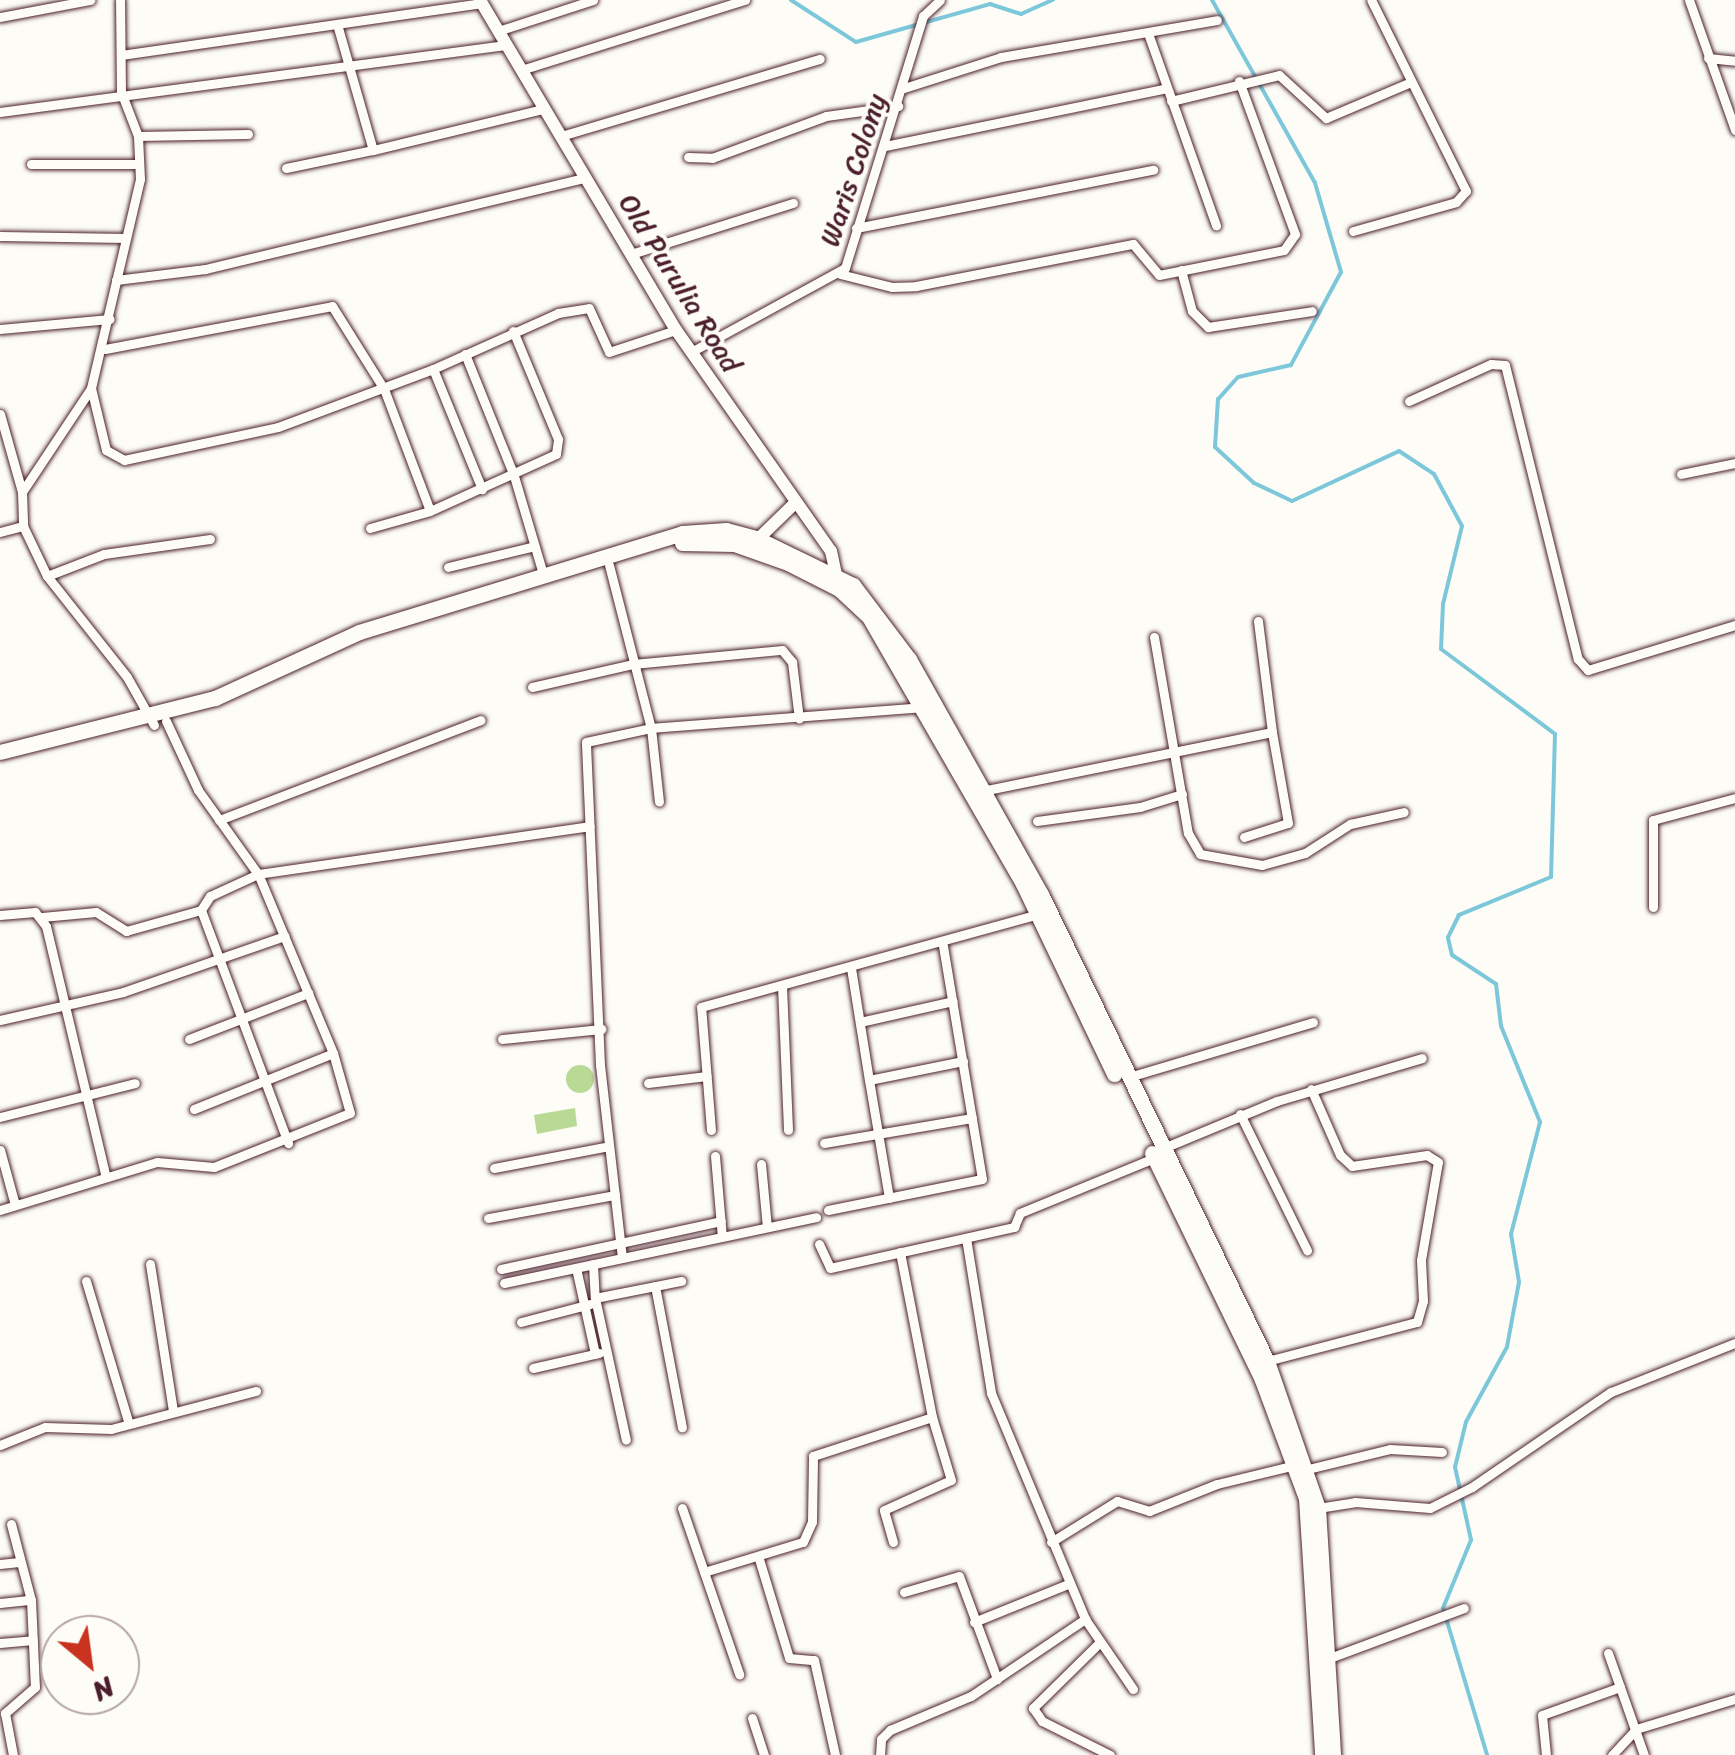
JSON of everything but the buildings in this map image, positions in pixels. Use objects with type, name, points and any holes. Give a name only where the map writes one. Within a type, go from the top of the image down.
[{"type":"highway","points":[[157,721],[246,688],[347,637],[682,534],[726,530],[837,581],[891,632],[1041,894],[1302,1467],[1311,1538],[1322,1755]]},
{"type":"highway","points":[[0,756],[251,696],[355,643],[693,540],[754,544]]},
{"type":"highway","points":[[837,581],[881,635],[1038,914],[1267,1361],[1318,1508],[1333,1755]]},
{"type":"main road","name":"Old Purulia Road","points":[[481,2],[676,330],[831,551],[837,581]]},
{"type":"main road","points":[[754,544],[795,503]]},
{"type":"street","points":[[0,17],[90,0]]},
{"type":"street","points":[[22,492],[91,388],[105,349],[139,164],[138,136],[121,92],[120,0]]},
{"type":"street","points":[[498,31],[593,0]]},
{"type":"street","points":[[521,70],[746,0]]},
{"type":"street","name":"Waris Colony","points":[[691,352],[840,274],[904,88],[923,16],[940,0]]},
{"type":"street","points":[[1354,232],[1456,202],[1465,193],[1370,0]]},
{"type":"street","points":[[1689,0],[1735,130]]},
{"type":"street","points":[[121,55],[481,2]]},
{"type":"street","points":[[904,88],[1001,57],[1149,36],[1217,20]]},
{"type":"street","points":[[337,24],[373,150]]},
{"type":"street","points":[[1149,36],[1216,225]]},
{"type":"street","points":[[0,112],[121,92],[349,68],[506,45]]},
{"type":"street","points":[[1708,58],[1735,62]]},
{"type":"street","points":[[561,136],[820,60]]},
{"type":"street","points":[[1171,101],[1270,74],[1292,80],[1326,118],[1411,82]]},
{"type":"street","points":[[840,274],[892,287],[916,286],[1133,244],[1153,274],[1284,250],[1294,240],[1239,81]]},
{"type":"street","points":[[885,146],[1166,88]]},
{"type":"street","points":[[688,157],[712,158],[826,116],[898,106]]},
{"type":"street","points":[[286,168],[543,108]]},
{"type":"street","points":[[138,136],[248,134]]},
{"type":"street","points":[[32,164],[139,164]]},
{"type":"street","points":[[856,228],[1153,170]]},
{"type":"street","points":[[116,280],[205,269],[584,178]]},
{"type":"street","points":[[631,254],[792,203]]},
{"type":"street","points":[[0,236],[126,238]]},
{"type":"street","points":[[1181,270],[1192,311],[1208,326],[1312,312]]},
{"type":"street","points":[[105,349],[332,306],[384,389],[430,511]]},
{"type":"street","points":[[91,388],[106,450],[124,460],[278,427],[433,370],[513,330],[586,307],[609,352],[676,330]]},
{"type":"street","points":[[0,328],[110,319]]},
{"type":"street","points":[[370,528],[430,511],[514,476],[559,449],[513,330]]},
{"type":"street","points":[[465,354],[514,476],[544,577]]},
{"type":"street","points":[[1409,400],[1505,364],[1578,658],[1588,670],[1735,625]]},
{"type":"street","points":[[433,370],[482,489]]},
{"type":"street","points":[[0,414],[22,492],[23,526],[47,576],[127,677],[258,874],[333,1053],[350,1112],[288,1143],[214,1167],[170,1160],[0,1210]]},
{"type":"street","points":[[1681,474],[1735,463]]},
{"type":"street","points":[[0,532],[23,526]]},
{"type":"street","points":[[47,576],[104,554],[210,539]]},
{"type":"street","points":[[448,567],[535,546]]},
{"type":"street","points":[[609,565],[650,728],[660,802]]},
{"type":"street","points":[[1244,838],[1288,824],[1258,622]]},
{"type":"street","points":[[1154,637],[1194,848],[1235,865],[1294,859],[1350,824],[1404,812]]},
{"type":"street","points":[[532,687],[633,664],[782,650],[792,662],[799,719]]},
{"type":"street","points":[[622,1258],[600,1029],[586,742],[650,728],[923,707]]},
{"type":"street","points":[[219,820],[481,720]]},
{"type":"street","points":[[982,791],[1272,732]]},
{"type":"street","points":[[1037,821],[1140,807],[1182,794]]},
{"type":"street","points":[[1653,907],[1653,820],[1735,798]]},
{"type":"street","points":[[0,914],[28,911],[42,917],[96,912],[134,930],[201,910],[210,896],[258,874],[590,826]]},
{"type":"street","points":[[201,910],[288,1143]]},
{"type":"street","points":[[711,1130],[701,1007],[943,945],[1038,914]]},
{"type":"street","points":[[42,917],[106,1177]]},
{"type":"street","points":[[0,1020],[64,1007],[285,936]]},
{"type":"street","points":[[828,1210],[982,1179],[943,945]]},
{"type":"street","points":[[851,968],[889,1198]]},
{"type":"street","points":[[782,986],[788,1130]]},
{"type":"street","points":[[189,1040],[308,993]]},
{"type":"street","points":[[860,1022],[953,1001]]},
{"type":"street","points":[[1127,1078],[1313,1022]]},
{"type":"street","points":[[502,1039],[600,1029]]},
{"type":"street","points":[[194,1109],[333,1053]]},
{"type":"street","points":[[819,1244],[830,1268],[1014,1227],[1020,1212],[1240,1114],[1310,1089],[1422,1058]]},
{"type":"street","points":[[870,1080],[963,1061]]},
{"type":"street","points":[[648,1083],[706,1076]]},
{"type":"street","points":[[0,1117],[135,1083]]},
{"type":"street","points":[[1267,1361],[1416,1322],[1423,1301],[1421,1260],[1436,1158],[1352,1166],[1340,1155],[1310,1089]]},
{"type":"street","points":[[1240,1114],[1307,1250]]},
{"type":"street","points":[[824,1143],[972,1118]]},
{"type":"street","points":[[494,1168],[609,1146]]},
{"type":"street","points":[[0,1150],[16,1205]]},
{"type":"street","points":[[715,1156],[722,1237]]},
{"type":"street","points":[[761,1164],[767,1227]]},
{"type":"street","points":[[488,1218],[615,1196]]},
{"type":"street","points":[[504,1283],[816,1217]]},
{"type":"street","points":[[501,1269],[721,1221]]},
{"type":"street","points":[[966,1238],[991,1393],[1084,1619],[1133,1690]]},
{"type":"street","points":[[893,1542],[884,1510],[952,1480],[932,1417],[900,1252]]},
{"type":"street","points":[[150,1264],[173,1411]]},
{"type":"street","points":[[593,1264],[595,1298],[626,1440]]},
{"type":"street","points":[[576,1268],[595,1354]]},
{"type":"street","points":[[86,1281],[129,1424]]},
{"type":"street","points":[[521,1322],[585,1308],[595,1298],[681,1281]]},
{"type":"street","points":[[655,1286],[682,1426]]},
{"type":"street","points":[[1318,1508],[1355,1502],[1430,1508],[1472,1488],[1611,1392],[1735,1343]]},
{"type":"street","points":[[533,1368],[607,1352]]},
{"type":"street","points":[[0,1430],[3,1444],[46,1427],[129,1424],[256,1391]]},
{"type":"street","points":[[704,1572],[794,1548],[808,1534],[812,1456],[932,1417]]},
{"type":"street","points":[[1050,1542],[1117,1501],[1149,1512],[1217,1484],[1390,1449],[1442,1452]]},
{"type":"street","points":[[682,1508],[739,1674]]},
{"type":"street","points":[[11,1524],[30,1600],[34,1691],[5,1712],[13,1755]]},
{"type":"street","points":[[759,1559],[789,1658],[814,1660],[835,1755]]},
{"type":"street","points":[[0,1564],[19,1562]]},
{"type":"street","points":[[904,1592],[956,1575],[997,1679]]},
{"type":"street","points":[[974,1622],[1068,1584]]},
{"type":"street","points":[[0,1603],[30,1600]]},
{"type":"street","points":[[1328,1659],[1442,1621],[1464,1608]]},
{"type":"street","points":[[880,1755],[881,1739],[890,1730],[946,1710],[1084,1619]]},
{"type":"street","points":[[0,1643],[32,1640]]},
{"type":"street","points":[[1099,1643],[1033,1708],[1042,1720],[1110,1755]]},
{"type":"street","points":[[1608,1653],[1644,1755]]},
{"type":"street","points":[[1546,1755],[1542,1715],[1620,1687]]},
{"type":"street","points":[[1612,1755],[1636,1730],[1735,1699]]},
{"type":"street","points":[[752,1718],[764,1755]]},
{"type":"green space","points":[[580,1065],[590,1069],[594,1079],[590,1089],[580,1093],[570,1089],[566,1079],[570,1069]]},
{"type":"green space","points":[[575,1108],[577,1126],[537,1134],[534,1115]]},
{"type":"waterway","points":[[791,0],[856,42],[990,4],[1021,14],[1053,0]]},
{"type":"waterway","points":[[1212,0],[1315,183],[1341,272],[1291,365],[1238,377],[1218,399],[1215,447],[1254,483],[1292,501],[1399,451],[1434,474],[1462,526],[1443,604],[1441,649],[1555,734],[1551,877],[1459,915],[1448,938],[1452,955],[1496,984],[1501,1026],[1540,1122],[1511,1234],[1519,1282],[1507,1347],[1466,1422],[1455,1467],[1471,1540],[1443,1608],[1487,1755]]}]
